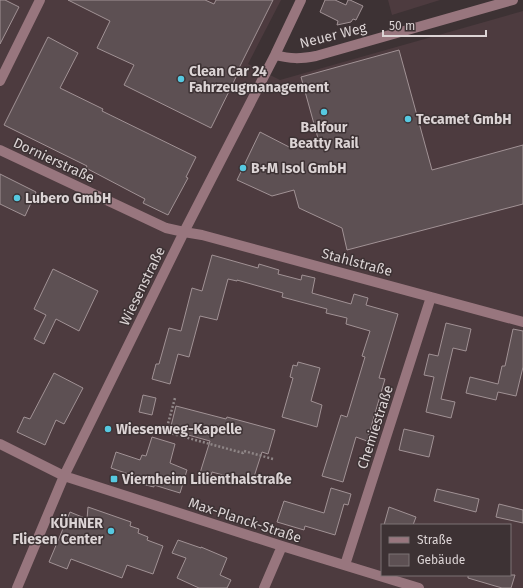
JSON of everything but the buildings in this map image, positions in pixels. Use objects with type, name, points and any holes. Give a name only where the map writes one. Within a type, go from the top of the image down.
[{"type":"street","points":[[0,81],[40,0]]},
{"type":"street","name":"Wiesenstraße","points":[[17,588],[64,476],[184,232],[275,55],[301,0]]},
{"type":"street","name":"Neuer Weg","points":[[275,55],[290,59],[303,59],[316,56],[513,0]]},
{"type":"street","name":"Dornierstraße","points":[[0,150],[166,228],[184,232]]},
{"type":"street","name":"Stahlstraße","points":[[184,232],[209,237],[523,322]]},
{"type":"street","name":"Chemiestraße","points":[[345,566],[431,297]]},
{"type":"street","name":"Max-Planck-Straße","points":[[0,444],[64,476],[345,566],[419,588]]},
{"type":"street","points":[[264,588],[282,546]]},
{"type":"path","points":[[166,432],[175,398]]},
{"type":"path","points":[[163,427],[166,432],[243,453],[244,451],[273,459]]},
{"type":"shaded area","points":[[0,0],[281,0],[248,64],[280,80],[523,11],[523,588],[0,588]]},
{"type":"shaded area","points":[[388,0],[440,0],[392,15]]},
{"type":"place","name":"Clean Car 24 Fahrzeugmanagement","points":[[181,79]]},
{"type":"place","name":"Balfour Beatty Rail","points":[[324,112]]},
{"type":"place","name":"Tecamet GmbH","points":[[408,119]]},
{"type":"place","name":"B+M Isol GmbH","points":[[243,168]]},
{"type":"place","name":"Lubero GmbH","points":[[17,198]]},
{"type":"place","name":"Wiesenweg-Kapelle","points":[[108,429]]},
{"type":"place","name":"Viernheim Lilienthalstraße","points":[[114,479]]},
{"type":"place","name":"KÜHNER Fliesen Center","points":[[111,531]]}]
